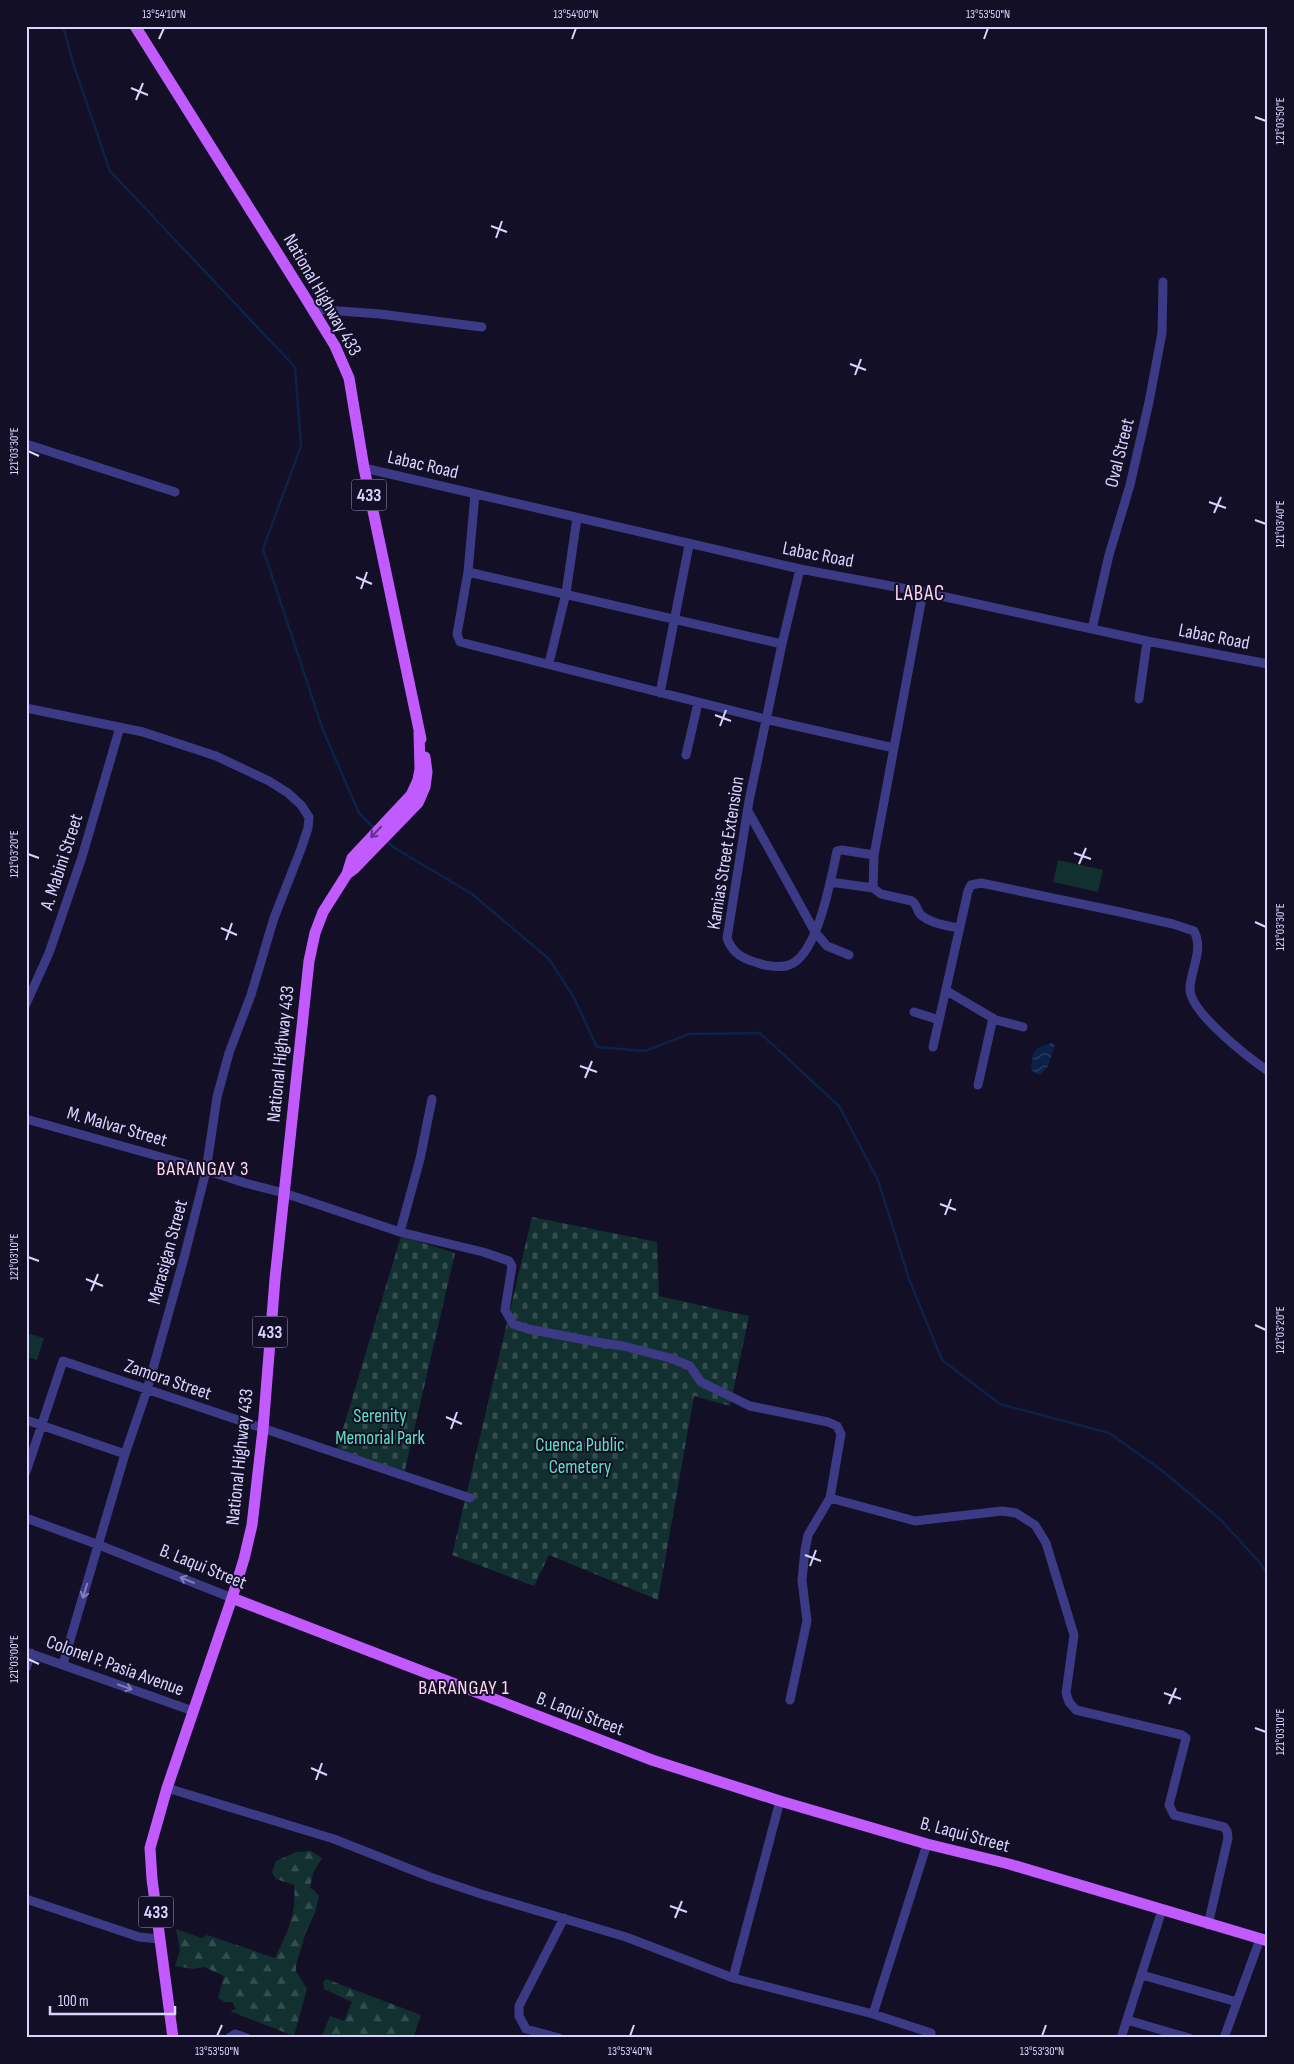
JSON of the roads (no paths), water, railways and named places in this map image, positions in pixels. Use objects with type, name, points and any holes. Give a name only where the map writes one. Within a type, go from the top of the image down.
[{"type":"main road","name":"National Highway 433","points":[[135,26],[313,309],[335,346],[349,378],[364,468],[419,732],[420,753],[418,780],[405,810],[355,861],[324,912],[315,933],[309,961],[284,1193],[270,1333],[263,1429],[252,1525],[232,1598],[192,1710],[150,1848],[152,1879],[173,2038]]},
{"type":"main road","name":"B. Laqui Street","points":[[232,1598],[652,1760],[780,1801],[927,1844],[1009,1864],[1208,1925],[1264,1940]]},
{"type":"street","name":"Oval Street","points":[[1092,629],[1109,555],[1130,485],[1149,402],[1162,333],[1163,282]]},
{"type":"street","points":[[313,309],[380,314],[482,327]]},
{"type":"street","points":[[26,444],[175,492]]},
{"type":"street","name":"Labac Road","points":[[364,468],[689,545],[800,569],[924,592],[1147,641],[1268,664]]},
{"type":"street","points":[[475,494],[468,572],[457,634],[460,642],[550,663],[698,703],[894,748]]},
{"type":"street","points":[[550,663],[566,593],[577,518]]},
{"type":"street","points":[[660,693],[689,545]]},
{"type":"street","name":"Kamias Street Extension","points":[[800,569],[765,719],[728,938],[730,947],[738,955],[760,964],[787,966],[798,960],[815,932],[826,900],[837,851],[842,850],[874,855]]},
{"type":"street","points":[[468,572],[676,618],[782,644]]},
{"type":"street","points":[[873,888],[874,855],[924,592]]},
{"type":"street","points":[[1139,699],[1147,641]]},
{"type":"street","points":[[686,755],[698,703]]},
{"type":"street","points":[[26,708],[120,727]]},
{"type":"street","name":"Marasigan Street","points":[[63,1664],[125,1454],[148,1390],[206,1170],[217,1097],[228,1053],[251,995],[274,918],[308,828],[309,817],[288,793],[269,781],[216,756],[143,732],[120,727]]},
{"type":"street","name":"A. Mabini Street","points":[[26,1004],[49,953],[82,857],[120,727]]},
{"type":"street","points":[[748,811],[815,932],[827,946],[849,955]]},
{"type":"street","points":[[830,882],[873,888],[881,894],[912,901],[915,903],[919,913],[925,918],[959,928]]},
{"type":"street","points":[[933,1047],[968,891],[975,883],[1120,912],[1186,927],[1194,931],[1198,939],[1198,950],[1190,988],[1191,999],[1213,1026],[1268,1071]]},
{"type":"street","points":[[946,990],[993,1018],[1023,1028]]},
{"type":"street","points":[[914,1012],[939,1020]]},
{"type":"street","points":[[978,1085],[993,1018]]},
{"type":"street","points":[[400,1232],[424,1143],[432,1099]]},
{"type":"street","name":"M. Malvar Street","points":[[26,1119],[284,1193],[400,1232],[483,1252],[509,1261],[512,1266],[504,1310],[512,1324],[528,1329],[623,1346],[670,1358],[690,1366],[702,1382],[750,1406],[828,1422],[837,1426],[841,1434],[830,1498]]},
{"type":"street","name":"Zamora Street","points":[[41,1425],[63,1361],[470,1498]]},
{"type":"street","points":[[26,1420],[125,1454]]},
{"type":"street","points":[[26,1472],[41,1425]]},
{"type":"street","points":[[790,1700],[807,1621],[802,1580],[805,1550],[808,1535],[830,1498],[915,1521],[1002,1511],[1016,1513],[1035,1525],[1046,1543],[1074,1635],[1066,1693],[1069,1702],[1076,1710],[1182,1735],[1186,1738],[1169,1805],[1170,1811],[1174,1815],[1224,1827],[1228,1838],[1208,1925]]},
{"type":"street","name":"B. Laqui Street","points":[[26,1518],[232,1598]]},
{"type":"street","points":[[26,1668],[29,1653]]},
{"type":"street","name":"Colonel P. Pasia Avenue","points":[[29,1653],[192,1710]]},
{"type":"street","points":[[167,1788],[334,1839],[430,1877],[626,1937],[733,1978],[872,2014],[931,2033],[929,2038]]},
{"type":"street","points":[[733,1978],[780,1801]]},
{"type":"street","points":[[872,2014],[927,1844]]},
{"type":"street","points":[[26,1899],[139,1936],[160,1940]]},
{"type":"street","points":[[1121,2038],[1162,1910]]},
{"type":"street","points":[[559,2038],[526,2029],[519,2016],[519,2006],[564,1918]]},
{"type":"street","points":[[1224,2038],[1237,2002],[1264,1940]]},
{"type":"street","points":[[1142,1975],[1237,2002]]},
{"type":"street","points":[[1127,2020],[1189,2038]]},
{"type":"street","points":[[229,2038],[235,2034],[247,2038]]},
{"type":"water","points":[[1052,1043],[1055,1045],[1047,1068],[1040,1075],[1034,1073],[1031,1068],[1035,1051]]},
{"type":"waterway","points":[[63,26],[74,66],[110,171],[295,367],[301,446],[263,549],[323,730],[359,813],[374,828]]},
{"type":"waterway","points":[[387,841],[393,847],[472,894],[549,959],[573,996],[597,1047],[645,1051],[689,1034],[760,1033],[839,1106],[878,1180],[909,1279],[942,1360],[1000,1404],[1109,1433],[1160,1469],[1221,1520],[1260,1563],[1268,1575]]},
{"type":"district","name":"LABAC","points":[[920,593]]},
{"type":"district","name":"BARANGAY 3","points":[[203,1169]]},
{"type":"district","name":"BARANGAY 1","points":[[464,1688]]},
{"type":"park label","name":"Serenity Memorial Park","points":[[380,1427]]},
{"type":"park label","name":"Cuenca Public Cemetery","points":[[580,1456]]}]
